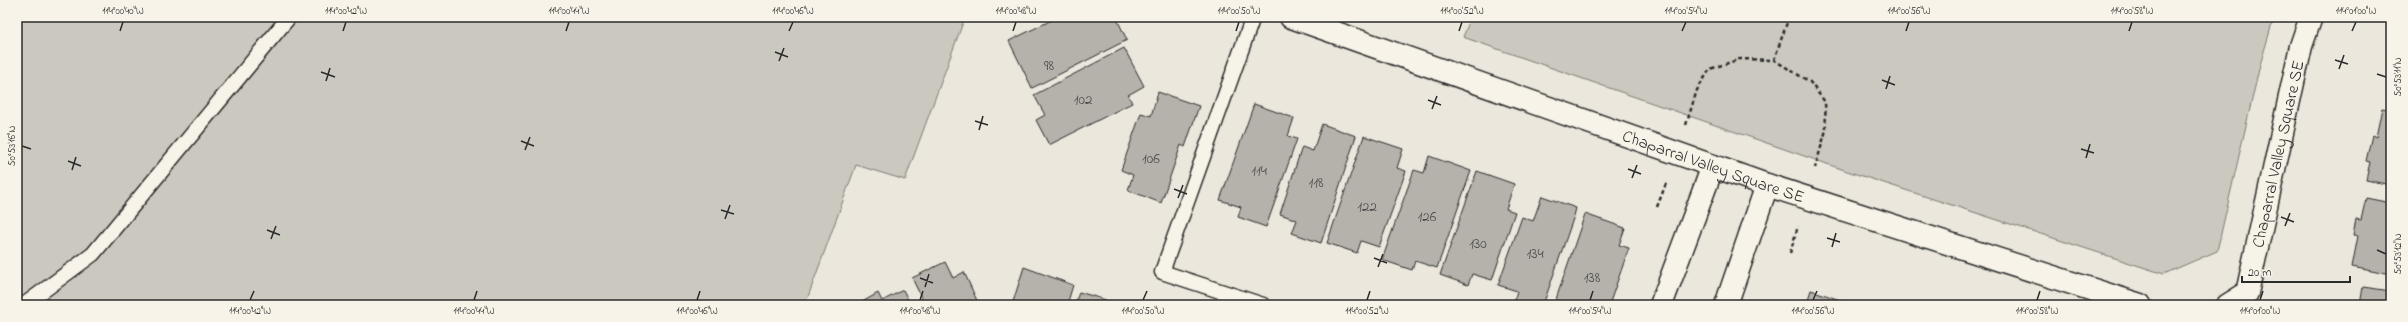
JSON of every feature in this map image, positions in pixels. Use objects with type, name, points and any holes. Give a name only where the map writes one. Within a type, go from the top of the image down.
[{"type":"street","name":"Chaparral Valley Square SE","points":[[1291,17],[1767,185],[2140,305]]},
{"type":"street","name":"Chaparral Valley Square SE","points":[[2228,305],[2247,293],[2301,46],[2311,17]]},
{"type":"street","points":[[1661,305],[1713,166]]},
{"type":"street","points":[[1726,305],[1767,185]]},
{"type":"lane","points":[[24,305],[93,254],[289,17]]},
{"type":"lane","points":[[1253,17],[1162,272],[1263,305]]},
{"type":"path","points":[[1774,60],[1789,17]]},
{"type":"path","points":[[1657,207],[1677,153],[1697,90],[1710,69],[1740,59],[1774,60],[1810,82],[1825,102],[1826,130],[1790,253]]},
{"type":"shaded area","points":[[17,17],[965,17],[905,180],[856,165],[805,305],[17,305]]},
{"type":"shaded area","points":[[1471,17],[2274,17],[2260,65],[2217,251],[2164,274],[1850,172],[1463,37]]},
{"type":"building","points":[[1058,17],[1116,17],[1127,40],[1032,88],[1009,41]]},
{"type":"building","points":[[1124,48],[1144,86],[1128,95],[1132,103],[1049,145],[1036,120],[1045,115],[1034,95]]},
{"type":"building","points":[[2391,74],[2391,92],[2387,91]]},
{"type":"building","points":[[1158,92],[1199,106],[1185,147],[1181,145],[1161,203],[1128,190],[1133,175],[1121,170],[1141,113],[1151,116]]},
{"type":"building","points":[[1254,104],[1294,118],[1288,136],[1297,139],[1266,227],[1238,217],[1241,207],[1220,200]]},
{"type":"building","points":[[2382,108],[2391,110],[2391,185],[2366,180],[2370,162],[2366,161],[2372,135],[2376,137]]},
{"type":"building","points":[[1322,124],[1356,136],[1321,243],[1292,233],[1297,220],[1280,214],[1302,147],[1313,151]]},
{"type":"building","points":[[1364,136],[1403,149],[1397,168],[1406,171],[1379,247],[1361,241],[1357,253],[1327,243]]},
{"type":"building","points":[[1429,156],[1471,171],[1437,268],[1415,261],[1412,270],[1382,260],[1414,170],[1424,173]]},
{"type":"building","points":[[1477,171],[1514,184],[1506,209],[1515,212],[1492,280],[1472,274],[1468,285],[1440,275]]},
{"type":"building","points":[[1542,196],[1576,208],[1543,305],[1516,305],[1513,304],[1517,291],[1498,285],[1522,217],[1533,221]]},
{"type":"building","points":[[2366,198],[2391,203],[2391,275],[2352,267],[2358,236],[2353,235],[2356,219],[2361,220]]},
{"type":"building","points":[[1585,214],[1625,228],[1619,245],[1629,248],[1609,305],[1554,305]]},
{"type":"building","points":[[945,262],[953,278],[964,272],[979,305],[925,305],[912,278]]},
{"type":"building","points":[[1024,267],[1073,285],[1067,305],[1012,305]]},
{"type":"building","points":[[2363,287],[2391,291],[2391,305],[2360,305]]},
{"type":"building","points":[[903,290],[911,305],[857,305],[878,293],[882,301]]},
{"type":"building","points":[[1811,290],[1846,302],[1852,305],[1806,305]]},
{"type":"building","points":[[1079,292],[1106,300],[1105,301],[1116,305],[1075,305]]}]
